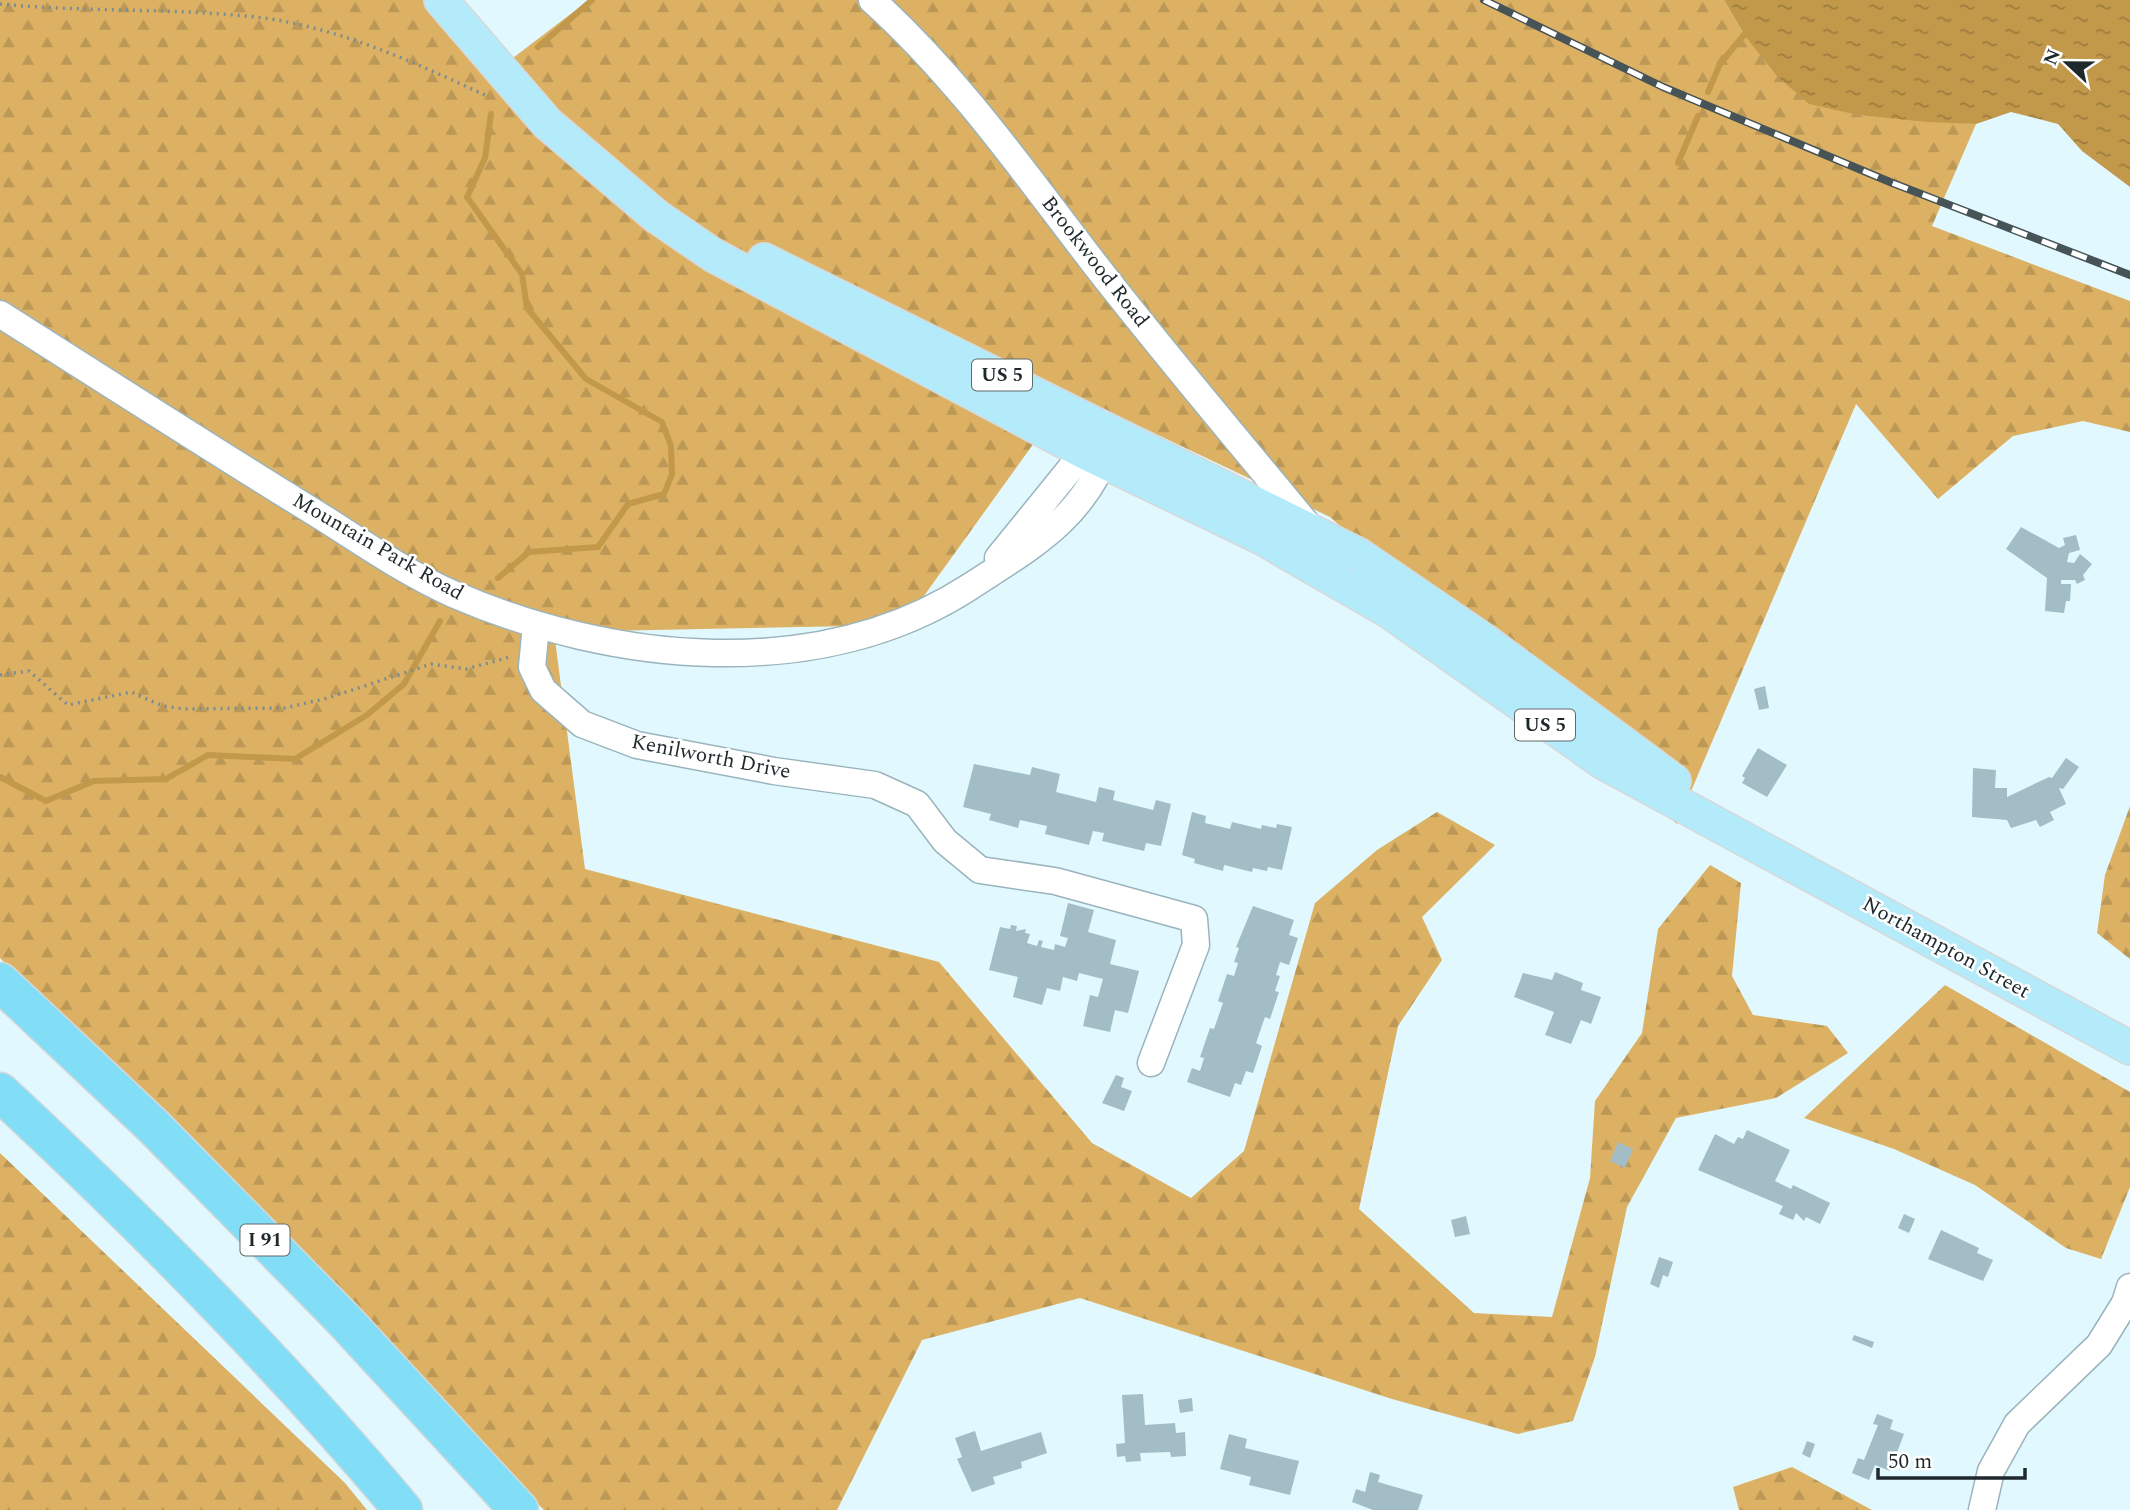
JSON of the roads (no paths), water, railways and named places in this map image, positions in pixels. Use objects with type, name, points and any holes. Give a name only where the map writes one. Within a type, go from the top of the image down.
[{"type":"highway","name":"I 91","points":[[0,982],[153,1126],[342,1319],[519,1510]]},
{"type":"highway","points":[[0,1092],[199,1288],[350,1447],[403,1510]]},
{"type":"main road","name":"US 5","points":[[441,0],[547,123],[617,184],[1102,448],[1340,582],[1422,634],[1549,727],[1604,763],[1669,800],[1763,847]]},
{"type":"main road","name":"US 5","points":[[1102,448],[1312,530],[1359,555],[1419,594],[1763,847]]},
{"type":"main road","name":"Northampton Street","points":[[1763,847],[2130,1048]]},
{"type":"street","name":"Brookwood Road","points":[[872,0],[919,43],[997,136],[1091,260],[1312,530]]},
{"type":"street","name":"Mountain Park Road","points":[[0,314],[379,552],[534,637],[714,652],[788,651],[864,635],[959,594],[1006,550],[1102,448]]},
{"type":"street","name":"Kenilworth Drive","points":[[534,637],[532,667],[543,690],[582,724],[637,745],[774,771],[875,785],[917,804],[945,841],[980,870],[1055,881],[1194,919],[1196,944],[1151,1063]]},
{"type":"street","points":[[1982,1510],[1991,1471],[2017,1424],[2099,1345],[2125,1303],[2130,1287]]},
{"type":"water","points":[[1724,0],[2130,0],[2130,187],[2082,151],[2058,124],[2011,112],[1976,124],[1927,122],[1858,115],[1809,104],[1778,77],[1745,36]]},
{"type":"waterway","points":[[538,47],[592,0]]},
{"type":"waterway","points":[[1708,92],[1720,64],[1748,30]]},
{"type":"waterway","points":[[491,114],[485,158],[467,197],[522,274],[527,308],[586,379],[662,422],[671,446],[672,474],[664,494],[628,504],[598,547],[529,552],[498,578]]},
{"type":"waterway","points":[[1678,163],[1698,116]]},
{"type":"waterway","points":[[0,777],[46,801],[94,781],[166,779],[208,755],[295,759],[367,715],[404,684],[440,621]]},
{"type":"railway","points":[[1484,0],[1663,87],[1890,182],[2130,275]]}]
